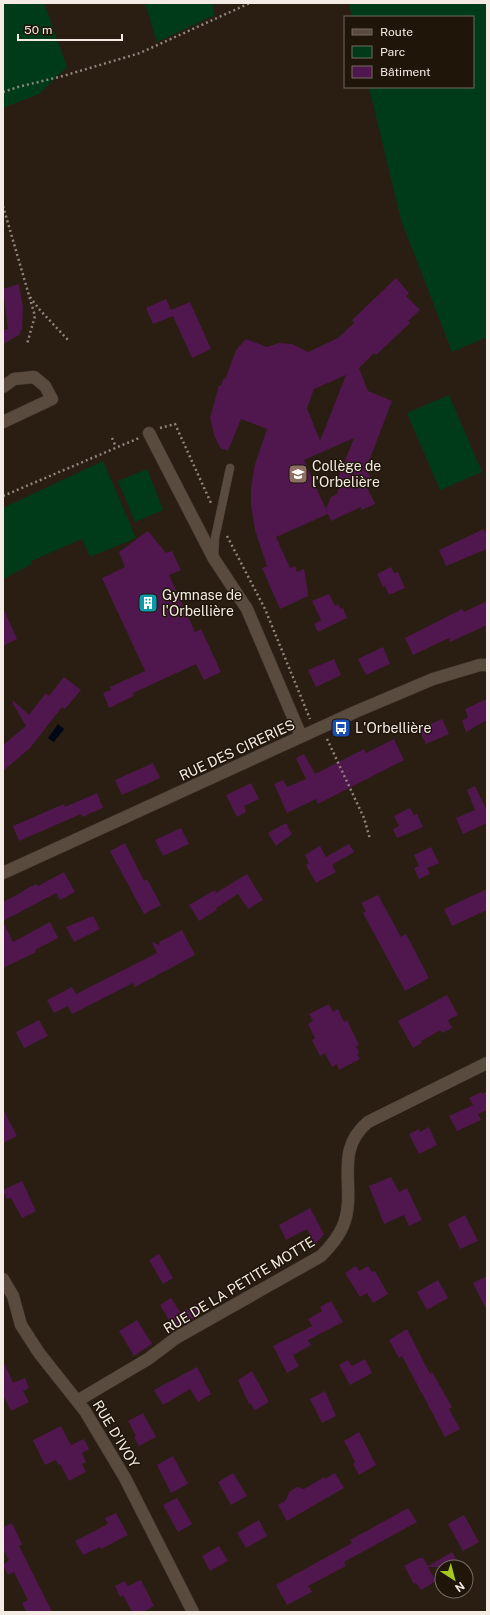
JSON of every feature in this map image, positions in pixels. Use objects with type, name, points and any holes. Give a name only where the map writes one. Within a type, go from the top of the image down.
[{"type":"street","points":[[3,387],[14,379],[34,376],[45,386],[52,399],[3,422]]},
{"type":"street","points":[[149,433],[214,559],[247,609],[301,736]]},
{"type":"street","name":"RUE DES CIRERIES","points":[[3,873],[301,736],[433,679],[480,665],[487,665]]},
{"type":"street","name":"RUE DE LA PETITE MOTTE","points":[[77,1401],[148,1359],[176,1338],[321,1256],[331,1247],[344,1225],[347,1209],[348,1151],[353,1137],[360,1128],[368,1122],[487,1063]]},
{"type":"street","name":"RUE D'IVOY","points":[[3,1279],[14,1296],[21,1325],[39,1353],[86,1411],[125,1478],[193,1612]]},
{"type":"lane","points":[[214,559],[215,538],[230,468]]},
{"type":"path","points":[[3,92],[18,86],[63,76],[140,53],[250,3]]},
{"type":"path","points":[[3,206],[35,316],[27,344]]},
{"type":"path","points":[[29,295],[39,309],[68,340]]},
{"type":"path","points":[[3,496],[149,433],[175,424],[219,521],[265,609],[311,722]]},
{"type":"path","points":[[112,438],[116,447]]},
{"type":"path","points":[[325,733],[364,818],[370,840]]},
{"type":"green space","points":[[3,3],[44,3],[67,67],[39,94],[3,108]]},
{"type":"green space","points":[[145,3],[212,3],[215,15],[157,42]]},
{"type":"green space","points":[[349,3],[487,3],[487,337],[452,352],[401,220],[369,88],[474,88],[474,16],[352,16]]},
{"type":"green space","points":[[449,395],[482,472],[440,490],[407,413]]},
{"type":"green space","points":[[103,461],[136,538],[90,557],[82,539],[31,561],[32,564],[3,579],[3,508]]},
{"type":"green space","points":[[147,469],[163,510],[135,522],[118,481]]},
{"type":"water","points":[[58,724],[64,729],[54,742],[48,738]]},
{"type":"building","points":[[396,278],[409,293],[406,296],[420,310],[408,321],[410,323],[376,355],[374,353],[359,368],[368,391],[392,401],[366,469],[372,480],[365,483],[375,504],[362,510],[361,507],[331,521],[326,509],[331,497],[337,494],[342,479],[338,478],[354,438],[304,460],[328,514],[276,537],[290,568],[295,566],[297,572],[304,569],[308,596],[280,609],[262,568],[267,566],[255,530],[251,505],[251,488],[255,464],[267,429],[241,419],[228,451],[220,448],[214,435],[210,418],[219,385],[221,386],[224,377],[225,380],[236,350],[246,339],[267,347],[279,343],[292,344],[308,352],[338,338],[354,323],[352,320]],"holes":[[[346,375],[320,441],[307,408],[314,389]]]},
{"type":"building","points":[[19,284],[23,308],[22,329],[19,335],[3,344],[3,330],[8,329],[3,289]]},
{"type":"building","points":[[166,299],[171,310],[190,302],[211,349],[192,358],[173,316],[153,324],[146,308]]},
{"type":"building","points":[[484,529],[487,536],[487,549],[446,566],[439,550]]},
{"type":"building","name":"Gymnase de l'Orbellière","points":[[148,531],[166,553],[172,551],[181,570],[169,575],[195,632],[201,629],[221,672],[204,680],[196,664],[133,693],[134,696],[109,708],[103,693],[111,690],[110,687],[145,671],[102,578],[125,567],[119,552]]},
{"type":"building","points":[[391,567],[394,573],[398,572],[405,588],[389,595],[385,586],[383,587],[377,574]]},
{"type":"building","points":[[329,594],[335,606],[338,604],[341,609],[343,608],[347,618],[318,632],[314,624],[321,620],[312,601]]},
{"type":"building","points":[[487,601],[487,625],[450,642],[449,638],[413,655],[405,638],[462,609],[464,612]]},
{"type":"building","points":[[3,608],[17,639],[3,646]]},
{"type":"building","points":[[383,647],[390,664],[366,675],[358,659]]},
{"type":"building","points":[[334,659],[341,675],[316,687],[308,670]]},
{"type":"building","points":[[64,677],[81,690],[65,709],[62,707],[30,748],[3,771],[3,745],[26,726],[12,702],[14,701],[29,715],[46,693],[49,696]]},
{"type":"building","points":[[487,699],[487,720],[466,732],[462,721],[468,717],[465,709]]},
{"type":"building","points":[[442,719],[449,734],[426,744],[419,729]]},
{"type":"building","points":[[394,739],[404,760],[318,804],[316,799],[287,813],[274,784],[283,780],[287,787],[306,779],[296,758],[304,754],[315,774],[364,749],[366,753]]},
{"type":"building","points":[[153,763],[160,778],[122,795],[115,780]]},
{"type":"building","points":[[251,783],[259,799],[244,806],[246,812],[237,817],[226,795]]},
{"type":"building","points":[[475,786],[487,811],[487,823],[463,834],[456,818],[475,810],[467,790]]},
{"type":"building","points":[[97,793],[103,808],[82,817],[81,814],[19,841],[13,826],[64,804],[65,807]]},
{"type":"building","points":[[410,808],[414,815],[417,814],[423,827],[397,838],[393,829],[399,826],[394,816]]},
{"type":"building","points":[[286,823],[292,834],[276,846],[268,833]]},
{"type":"building","points":[[181,828],[189,844],[163,856],[155,840]]},
{"type":"building","points":[[125,843],[144,881],[147,879],[161,905],[144,914],[110,851]]},
{"type":"building","points":[[349,844],[354,852],[332,865],[336,872],[316,883],[306,865],[309,863],[305,855],[320,846],[326,857]]},
{"type":"building","points":[[431,847],[439,863],[427,868],[430,874],[419,879],[414,868],[419,866],[414,855]]},
{"type":"building","points":[[64,872],[75,892],[60,900],[56,893],[3,921],[3,902],[36,884],[38,886]]},
{"type":"building","points":[[247,874],[263,900],[248,909],[238,894],[216,908],[217,910],[199,921],[189,905],[215,890],[216,893]]},
{"type":"building","points":[[487,889],[487,910],[452,926],[444,909]]},
{"type":"building","points":[[378,895],[401,937],[406,934],[429,978],[405,991],[363,913],[366,911],[361,903]]},
{"type":"building","points":[[93,916],[100,929],[74,942],[66,927]]},
{"type":"building","points":[[3,922],[13,942],[50,922],[58,938],[35,950],[36,952],[3,968]]},
{"type":"building","points":[[182,930],[195,955],[135,987],[133,983],[72,1014],[68,1006],[54,1013],[47,1000],[72,987],[76,994],[157,953],[152,942],[160,945],[159,942]]},
{"type":"building","points":[[447,995],[458,1015],[448,1020],[452,1028],[442,1033],[441,1030],[421,1041],[422,1043],[413,1048],[398,1021]]},
{"type":"building","points":[[329,1004],[333,1012],[338,1009],[344,1022],[347,1020],[359,1045],[356,1046],[359,1053],[357,1054],[360,1059],[339,1070],[337,1064],[332,1067],[325,1053],[320,1056],[312,1040],[315,1038],[308,1024],[313,1021],[309,1014]]},
{"type":"building","points":[[39,1020],[48,1036],[24,1048],[16,1032]]},
{"type":"building","points":[[481,1092],[482,1094],[487,1092],[487,1110],[478,1114],[481,1120],[457,1131],[449,1116],[473,1105],[469,1098]]},
{"type":"building","points":[[3,1109],[17,1136],[3,1143]]},
{"type":"building","points":[[429,1127],[437,1145],[419,1154],[409,1134],[419,1129],[420,1132]]},
{"type":"building","points":[[391,1177],[399,1192],[407,1188],[422,1220],[409,1226],[404,1215],[384,1224],[369,1186]]},
{"type":"building","points":[[22,1181],[36,1211],[22,1218],[11,1198],[7,1199],[3,1190]]},
{"type":"building","points":[[310,1208],[324,1234],[315,1245],[307,1229],[286,1240],[279,1225]]},
{"type":"building","points":[[465,1215],[478,1241],[460,1249],[448,1224]]},
{"type":"building","points":[[159,1254],[173,1278],[163,1284],[149,1260]]},
{"type":"building","points":[[356,1266],[359,1271],[368,1266],[372,1272],[375,1271],[388,1294],[373,1303],[367,1293],[360,1297],[345,1273]]},
{"type":"building","points":[[487,1276],[487,1311],[473,1283]]},
{"type":"building","points":[[438,1280],[448,1298],[427,1310],[417,1292]]},
{"type":"building","points":[[171,1298],[181,1313],[200,1302],[206,1311],[175,1330],[160,1305]]},
{"type":"building","points":[[331,1301],[343,1322],[308,1340],[311,1345],[293,1355],[299,1366],[287,1373],[273,1346],[312,1326],[308,1319],[322,1311],[320,1307]]},
{"type":"building","points":[[137,1320],[152,1344],[134,1356],[119,1331]]},
{"type":"building","points":[[407,1329],[430,1374],[432,1372],[452,1407],[449,1409],[460,1429],[445,1437],[402,1356],[399,1358],[389,1340]]},
{"type":"building","points":[[365,1359],[372,1373],[350,1385],[339,1365],[348,1360],[352,1366]]},
{"type":"building","points":[[3,1361],[13,1383],[25,1378],[29,1388],[23,1391],[29,1402],[11,1411],[3,1395]]},
{"type":"building","points":[[197,1367],[211,1394],[198,1402],[190,1389],[163,1405],[154,1390]]},
{"type":"building","points":[[252,1371],[269,1402],[255,1410],[250,1403],[249,1404],[238,1380]]},
{"type":"building","points":[[325,1391],[336,1416],[322,1423],[310,1399]]},
{"type":"building","points":[[143,1413],[156,1437],[139,1446],[134,1437],[136,1436],[128,1421]]},
{"type":"building","points":[[61,1426],[71,1445],[84,1439],[89,1449],[82,1453],[86,1462],[82,1464],[86,1472],[69,1481],[60,1464],[58,1465],[56,1460],[45,1465],[33,1440]]},
{"type":"building","points":[[359,1432],[376,1465],[359,1475],[353,1464],[355,1462],[344,1441]]},
{"type":"building","points":[[173,1456],[188,1484],[171,1493],[157,1465]]},
{"type":"building","points":[[233,1473],[247,1496],[231,1505],[218,1482]]},
{"type":"building","points":[[335,1473],[344,1488],[287,1521],[278,1505],[286,1500],[289,1492],[297,1487],[304,1489],[324,1477],[325,1479]]},
{"type":"building","points":[[177,1498],[192,1524],[178,1532],[163,1505]]},
{"type":"building","points":[[408,1508],[417,1522],[344,1562],[346,1566],[308,1586],[312,1592],[287,1605],[276,1585],[352,1543],[350,1540]]},
{"type":"building","points":[[116,1513],[128,1535],[101,1549],[100,1547],[83,1555],[75,1541],[108,1524],[105,1518]]},
{"type":"building","points":[[464,1515],[479,1542],[463,1551],[448,1524]]},
{"type":"building","points":[[259,1520],[267,1536],[246,1548],[237,1533]]},
{"type":"building","points":[[12,1523],[22,1544],[19,1546],[52,1612],[26,1612],[22,1603],[28,1600],[14,1572],[8,1575],[3,1565],[9,1560],[3,1549],[3,1527]]},
{"type":"building","points":[[219,1546],[228,1561],[210,1571],[202,1556]]},
{"type":"building","points":[[452,1552],[456,1559],[440,1559]]},
{"type":"building","points":[[419,1558],[423,1558],[428,1566],[434,1562],[434,1567],[428,1567],[434,1578],[434,1582],[421,1590],[416,1583],[414,1584],[404,1566]]},
{"type":"building","points":[[141,1580],[154,1606],[143,1612],[132,1612],[123,1595],[120,1597],[115,1586],[125,1581],[128,1586]]},
{"type":"place","name":"Collège de l'Orbelière","points":[[298,474]]},
{"type":"place","name":"Gymnase de l'Orbellière","points":[[148,603]]},
{"type":"place","name":"L'Orbellière","points":[[341,728]]}]
